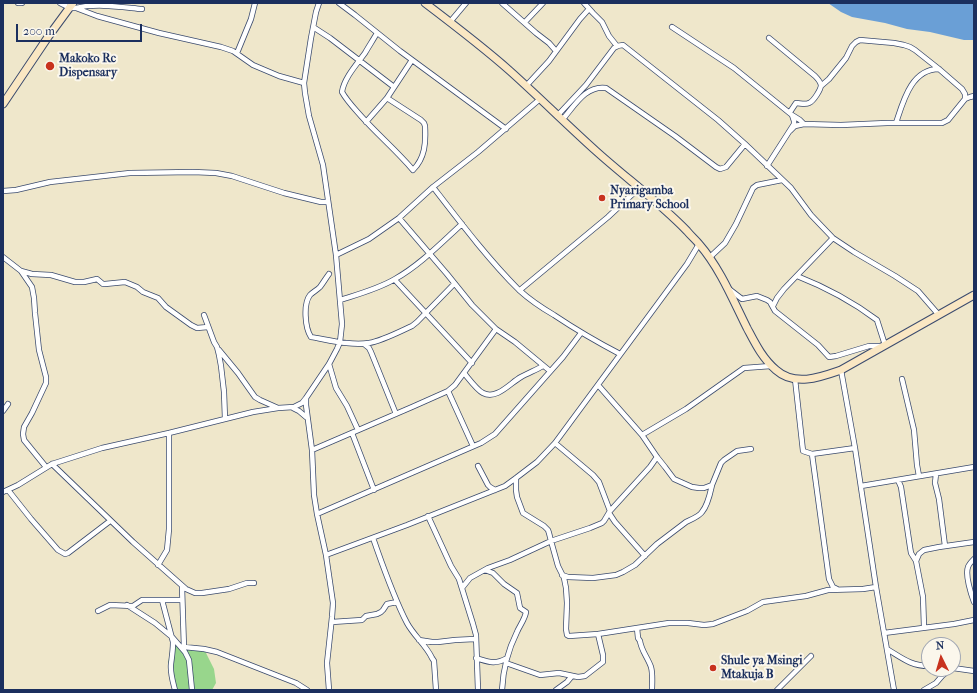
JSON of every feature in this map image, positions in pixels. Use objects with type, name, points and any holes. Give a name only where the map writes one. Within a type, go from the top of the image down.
[{"type":"street","points":[[60,3],[73,6],[97,16],[159,33],[221,47],[233,51],[253,65],[279,76],[304,83]]},
{"type":"street","points":[[237,54],[256,3]]},
{"type":"street","points":[[3,492],[52,464],[102,448],[253,412],[298,406],[306,398],[329,364],[340,342],[342,317],[336,255],[323,166],[307,104],[304,83],[313,27],[319,3]]},
{"type":"street","points":[[339,3],[412,60],[506,129]]},
{"type":"street","points":[[425,3],[488,52],[540,98],[559,118],[590,146],[675,219],[699,244],[714,264],[762,356],[776,371],[785,376],[805,380],[822,377],[841,370],[974,295]]},
{"type":"street","points":[[450,22],[466,3]]},
{"type":"street","points":[[502,3],[549,43],[556,51]]},
{"type":"street","points":[[525,22],[543,3]]},
{"type":"street","points":[[584,3],[602,22],[609,36],[617,46]]},
{"type":"street","points":[[3,104],[48,37],[73,6],[113,6],[142,9]]},
{"type":"street","points":[[526,86],[549,61],[580,19],[590,9]]},
{"type":"street","points":[[313,27],[330,38],[394,87]]},
{"type":"street","points":[[672,27],[734,68],[804,124]]},
{"type":"street","points":[[377,33],[355,66],[342,90],[343,94],[366,122],[413,170],[421,160],[424,148],[424,123],[386,98]]},
{"type":"street","points":[[769,38],[816,76],[821,86]]},
{"type":"street","points":[[767,166],[794,124],[791,113],[796,103],[810,103],[816,96],[821,86],[829,79],[846,58],[852,46],[860,40],[894,43],[910,47],[962,89],[965,94],[965,99]]},
{"type":"street","points":[[559,118],[609,55],[617,46],[623,45],[718,120],[745,144],[791,188],[811,215],[833,238],[918,292],[938,314]]},
{"type":"street","points":[[366,122],[386,98],[412,60]]},
{"type":"street","points":[[896,123],[904,99],[912,84],[928,71],[939,69]]},
{"type":"street","points":[[559,118],[570,111],[581,97],[596,88],[601,87],[606,88],[669,131],[720,169],[726,167],[745,144]]},
{"type":"street","points":[[790,131],[795,126],[804,124],[937,124],[946,122],[965,99],[974,96]]},
{"type":"street","points":[[336,255],[369,239],[398,218],[433,186],[506,129],[540,98]]},
{"type":"street","points":[[3,191],[16,190],[50,182],[130,173],[193,172],[216,173],[232,176],[284,194],[321,202],[328,202]]},
{"type":"street","points":[[709,258],[725,243],[753,188],[756,185],[782,180]]},
{"type":"street","points":[[433,186],[492,260],[520,290],[538,305],[581,333],[620,354]]},
{"type":"street","points":[[520,290],[608,217],[639,188]]},
{"type":"street","points":[[398,218],[472,305],[496,329],[516,342],[550,371]]},
{"type":"street","points":[[340,300],[395,280],[430,254],[462,224]]},
{"type":"street","points":[[773,306],[777,298],[833,238]]},
{"type":"street","points":[[326,555],[505,486],[537,462],[556,443],[687,264],[699,244]]},
{"type":"street","points":[[3,257],[21,271],[32,288],[39,350],[47,382],[24,427],[23,434],[24,440],[46,467]]},
{"type":"street","points":[[21,271],[32,274],[51,275],[75,282],[84,282],[97,279],[105,284],[129,282],[143,292],[158,298],[166,307],[191,325],[197,328],[208,327]]},
{"type":"street","points":[[329,274],[321,286],[310,294],[306,303],[308,333],[311,337],[354,344],[374,342],[412,326],[454,284]]},
{"type":"street","points":[[797,276],[836,294],[877,320],[884,346]]},
{"type":"street","points":[[395,280],[472,363]]},
{"type":"street","points":[[726,286],[742,299],[757,296],[768,300],[775,311],[818,345],[829,357],[869,346],[884,346]]},
{"type":"street","points":[[204,315],[217,347],[250,390],[260,400],[278,408]]},
{"type":"street","points":[[312,450],[448,391],[455,385],[496,329]]},
{"type":"street","points":[[317,514],[481,443],[495,434],[563,357],[581,333]]},
{"type":"street","points":[[370,350],[374,342]]},
{"type":"street","points":[[364,344],[370,350],[396,414]]},
{"type":"street","points":[[217,347],[224,392],[225,419]]},
{"type":"street","points":[[329,364],[336,388],[347,406],[358,430]]},
{"type":"street","points":[[464,373],[481,392],[489,394],[498,393],[504,390],[521,377],[543,366]]},
{"type":"street","points":[[642,435],[686,409],[744,368],[771,366]]},
{"type":"street","points":[[841,370],[894,690]]},
{"type":"street","points":[[902,378],[913,424],[919,476]]},
{"type":"street","points":[[796,379],[804,452],[812,454],[855,448]]},
{"type":"street","points":[[598,386],[642,435],[674,479],[692,487],[704,488],[712,485]]},
{"type":"street","points":[[448,391],[473,446]]},
{"type":"street","points":[[306,398],[312,450],[314,495],[326,555],[333,603],[327,663],[329,690]]},
{"type":"street","points":[[3,404],[8,404],[3,411]]},
{"type":"street","points":[[291,408],[299,411],[307,417]]},
{"type":"street","points":[[158,565],[167,550],[169,529],[169,433]]},
{"type":"street","points":[[352,433],[374,490]]},
{"type":"street","points":[[556,443],[599,482],[609,512],[615,522],[645,556]]},
{"type":"street","points":[[562,575],[593,578],[616,575],[636,565],[657,544],[686,522],[702,513],[708,501],[712,485],[721,463],[737,451],[751,449]]},
{"type":"street","points":[[812,454],[829,579],[833,587],[837,590]]},
{"type":"street","points":[[462,588],[470,578],[485,570],[551,541],[599,525],[604,521],[609,512],[650,467],[657,457]]},
{"type":"street","points":[[52,464],[110,521],[182,587],[191,592],[200,593],[229,589],[246,583],[254,583]]},
{"type":"street","points":[[478,466],[490,487],[495,490]]},
{"type":"street","points":[[861,486],[974,467]]},
{"type":"street","points":[[936,474],[935,483],[939,499],[945,546]]},
{"type":"street","points":[[516,478],[517,496],[523,513],[548,530],[566,588],[566,629],[567,635],[569,636],[598,634],[670,623],[704,625],[713,624],[747,611],[763,602],[799,597],[824,591],[853,590],[876,587]]},
{"type":"street","points":[[898,480],[901,487],[910,547],[916,561],[923,597],[924,628]]},
{"type":"street","points":[[8,490],[58,550],[65,554],[110,521]]},
{"type":"street","points":[[428,516],[451,566],[460,579],[474,624],[478,690]]},
{"type":"street","points":[[373,538],[392,592],[407,623],[434,661],[436,690]]},
{"type":"street","points":[[916,561],[919,554],[924,550],[974,542]]},
{"type":"street","points":[[974,559],[968,565],[967,569],[974,602]]},
{"type":"street","points":[[485,570],[493,573],[504,584],[517,593],[520,608],[526,612],[506,660],[502,690]]},
{"type":"street","points":[[182,587],[184,649],[189,660],[192,690]]},
{"type":"street","points":[[98,611],[110,605],[134,606],[142,600],[182,600]]},
{"type":"street","points":[[162,600],[172,638],[173,649],[171,669],[175,690]]},
{"type":"street","points":[[332,622],[362,620],[366,616],[381,612],[387,604],[397,602]]},
{"type":"street","points":[[127,606],[155,623],[184,649],[204,649],[217,652],[296,683],[307,690]]},
{"type":"street","points":[[884,634],[974,620]]},
{"type":"street","points":[[637,628],[637,638],[640,640],[641,646],[651,667],[652,690]]},
{"type":"street","points":[[476,658],[491,663],[506,660],[540,675],[559,673],[578,677],[584,676],[603,662],[603,654],[598,634]]},
{"type":"street","points":[[419,640],[438,642],[475,639]]},
{"type":"street","points":[[887,649],[910,663],[921,665]]},
{"type":"street","points":[[777,690],[811,656]]},
{"type":"street","points":[[961,669],[974,671]]},
{"type":"street","points":[[556,690],[567,682],[572,676]]},
{"type":"street","points":[[924,690],[941,677]]},
{"type":"green space","points":[[183,643],[190,647],[204,649],[214,669],[216,683],[212,690],[173,690],[168,663],[171,648]]},
{"type":"water","points":[[828,3],[974,3],[974,40],[964,40],[852,17],[841,12]]},
{"type":"place","name":"Makoko Rc Dispensary","points":[[50,66]]},
{"type":"place","name":"Nyarigamba Primary School","points":[[602,198]]},
{"type":"place","name":"Shule ya Msingi Mtakuja B","points":[[713,668]]}]
